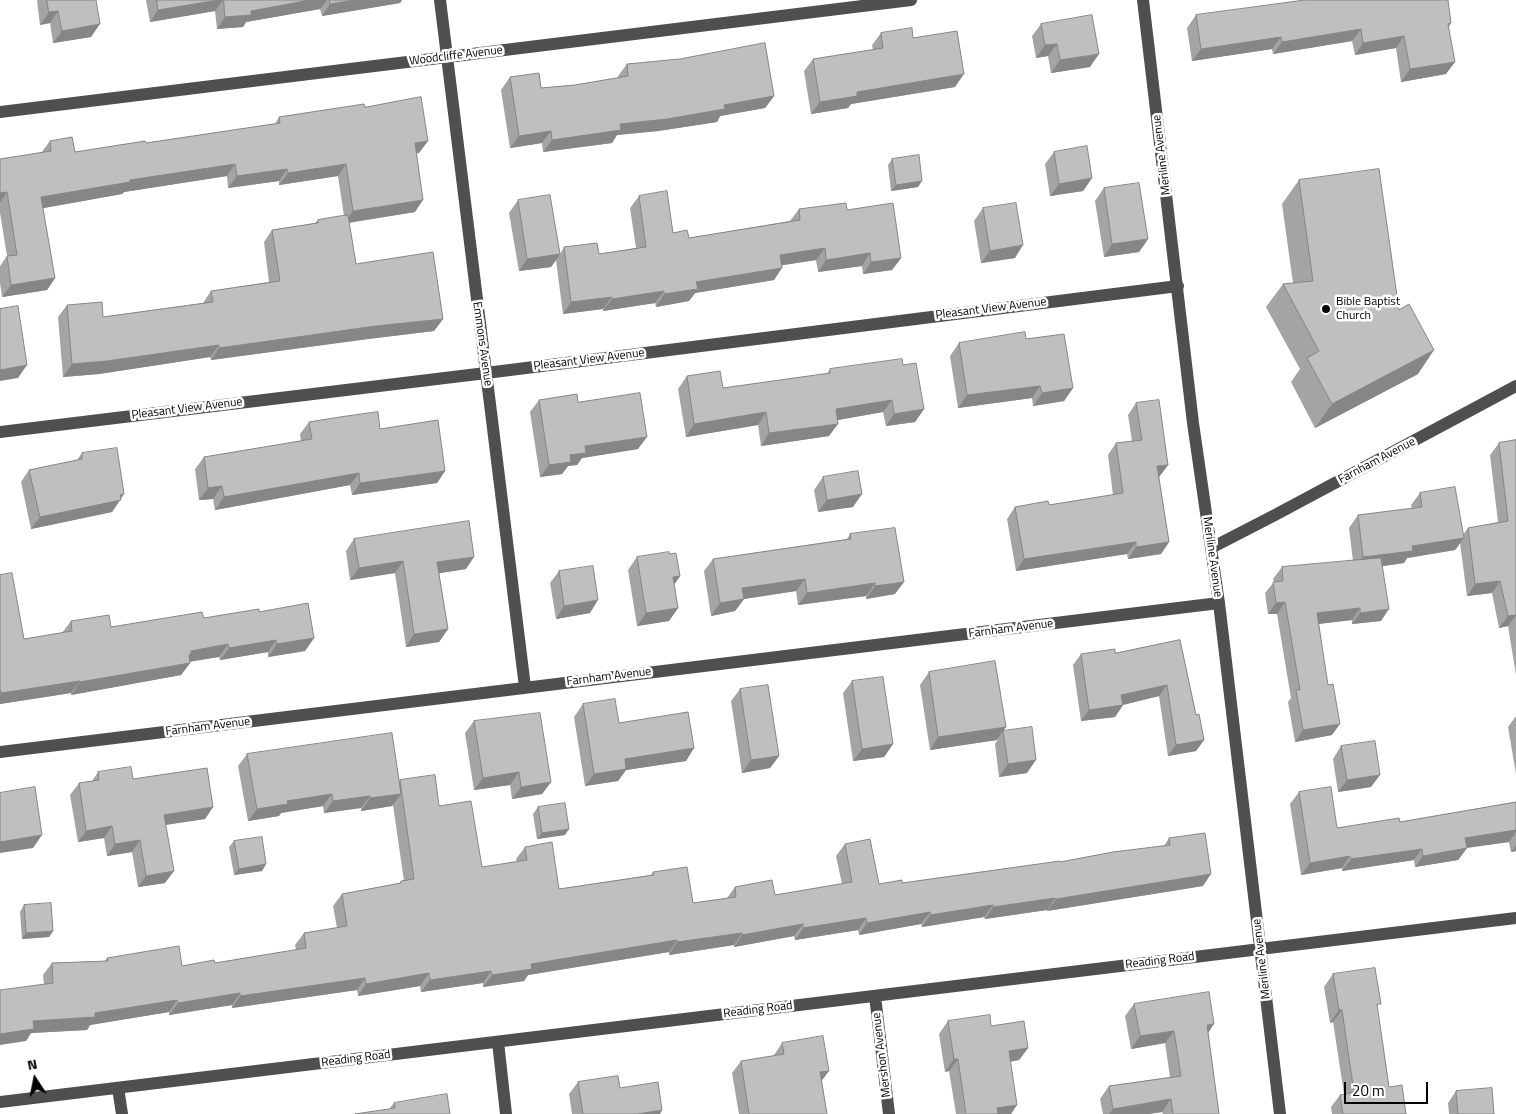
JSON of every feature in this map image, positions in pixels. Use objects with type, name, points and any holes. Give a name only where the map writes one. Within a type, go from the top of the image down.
[{"type":"street","name":"Emmons Avenue","points":[[440,0],[525,687]]},
{"type":"street","name":"Woodcliffe Avenue","points":[[0,112],[911,0]]},
{"type":"street","name":"Meriline Avenue","points":[[1143,0],[1193,424],[1219,603],[1280,1114]]},
{"type":"street","name":"Pleasant View Avenue","points":[[0,432],[1178,286]]},
{"type":"street","name":"Farnham Avenue","points":[[1211,548],[1516,386]]},
{"type":"street","name":"Farnham Avenue","points":[[0,752],[1219,603]]},
{"type":"street","name":"Reading Road","points":[[0,1102],[1516,918]]},
{"type":"street","name":"Mershon Avenue","points":[[875,996],[889,1114]]},
{"type":"street","points":[[498,1042],[506,1114]]},
{"type":"street","points":[[118,1088],[122,1114]]},
{"type":"building","points":[[47,0],[96,0],[100,24],[62,31],[58,11],[49,12]]},
{"type":"building","points":[[157,0],[219,0],[158,10]]},
{"type":"building","points":[[224,0],[310,0],[251,11],[251,15],[225,17]]},
{"type":"building","points":[[330,0],[355,0],[330,4]]},
{"type":"building","points":[[1305,0],[1448,0],[1451,23],[1448,24],[1455,62],[1410,69],[1404,36],[1363,43],[1361,29],[1282,42],[1281,37],[1201,49],[1196,15]]},
{"type":"building","points":[[1092,15],[1099,54],[1060,60],[1057,44],[1045,45],[1041,24]]},
{"type":"building","points":[[912,28],[913,38],[957,31],[964,74],[857,92],[857,96],[820,102],[813,59],[883,48],[881,33]]},
{"type":"building","points":[[765,43],[774,96],[724,105],[725,109],[667,119],[620,124],[621,130],[552,140],[551,131],[519,136],[510,77],[539,73],[541,88],[575,85],[628,76],[627,64],[680,59]]},
{"type":"building","points":[[421,97],[428,141],[415,143],[423,200],[353,211],[346,164],[288,173],[287,169],[237,176],[235,164],[130,180],[130,182],[41,197],[55,278],[11,285],[7,256],[17,255],[7,192],[0,193],[0,159],[51,151],[50,141],[72,137],[75,152],[280,123],[279,117],[364,104],[365,107]]},
{"type":"building","points":[[1087,146],[1092,178],[1059,184],[1054,152]]},
{"type":"building","points":[[919,155],[922,181],[896,185],[892,159]]},
{"type":"building","name":"Bible Baptist Church","points":[[1379,169],[1399,310],[1409,304],[1434,350],[1332,404],[1307,358],[1319,351],[1283,284],[1313,281],[1299,180]]},
{"type":"building","points":[[1139,183],[1148,239],[1112,244],[1104,188]]},
{"type":"building","points":[[667,191],[673,233],[687,230],[689,238],[800,220],[799,209],[846,203],[847,210],[893,203],[901,258],[871,262],[870,253],[826,260],[825,248],[780,255],[782,268],[696,282],[698,289],[664,294],[664,291],[612,299],[612,297],[571,302],[564,247],[597,243],[599,254],[646,247],[639,196]]},
{"type":"building","points":[[550,195],[560,254],[527,259],[518,200]]},
{"type":"building","points":[[1016,203],[1023,245],[990,251],[983,208]]},
{"type":"building","points":[[348,215],[356,264],[433,252],[443,319],[376,326],[219,348],[219,345],[107,361],[72,364],[67,305],[102,302],[103,317],[213,302],[211,291],[280,281],[272,230],[318,223],[318,220]]},
{"type":"building","points":[[18,306],[27,365],[0,370],[0,309]]},
{"type":"building","points":[[1025,332],[1026,339],[1064,334],[1073,388],[1042,393],[1040,386],[967,395],[959,343]]},
{"type":"building","points":[[902,359],[903,365],[916,363],[924,409],[894,414],[892,400],[836,409],[838,424],[769,433],[766,412],[694,424],[687,376],[720,371],[723,388],[830,373],[830,369]]},
{"type":"building","points":[[640,393],[647,437],[585,446],[586,453],[570,455],[571,462],[549,465],[539,400],[577,394],[578,402]]},
{"type":"building","points":[[1159,400],[1168,465],[1157,466],[1169,542],[1136,547],[1136,542],[1024,559],[1015,507],[1048,501],[1049,505],[1123,493],[1116,443],[1142,440],[1136,403]]},
{"type":"building","points":[[378,412],[380,429],[438,420],[445,471],[360,483],[359,473],[224,497],[222,486],[208,488],[204,457],[312,439],[309,422]]},
{"type":"building","points":[[1516,440],[1516,615],[1508,616],[1500,581],[1475,584],[1468,528],[1508,521],[1499,443]]},
{"type":"building","points":[[117,448],[124,494],[120,495],[121,500],[40,517],[29,470],[82,459],[82,453]]},
{"type":"building","points":[[858,471],[862,494],[827,500],[823,477]]},
{"type":"building","points":[[1455,487],[1464,538],[1412,546],[1413,551],[1363,557],[1358,515],[1422,507],[1420,493]]},
{"type":"building","points":[[469,521],[474,557],[437,562],[448,629],[414,634],[403,561],[359,568],[354,539]]},
{"type":"building","points":[[895,528],[904,582],[875,586],[875,583],[807,593],[805,579],[742,588],[744,599],[720,603],[713,559],[851,539],[850,534]]},
{"type":"building","points":[[669,552],[669,554],[676,553],[680,576],[673,577],[678,608],[646,613],[637,557]]},
{"type":"building","points":[[1381,558],[1389,609],[1360,613],[1360,608],[1317,613],[1328,685],[1333,684],[1340,724],[1303,730],[1296,690],[1300,690],[1285,602],[1276,603],[1273,582],[1283,581],[1282,567]]},
{"type":"building","points":[[593,566],[598,600],[564,606],[559,571]]},
{"type":"building","points":[[12,573],[24,639],[72,631],[71,621],[109,615],[111,627],[202,612],[204,618],[259,609],[259,612],[308,603],[314,638],[277,644],[276,640],[229,648],[228,644],[191,651],[189,655],[190,663],[80,682],[1,693],[0,575]]},
{"type":"building","points":[[1180,640],[1196,715],[1199,714],[1204,740],[1176,745],[1167,685],[1121,695],[1123,705],[1089,710],[1081,654],[1115,649],[1115,653]]},
{"type":"building","points":[[995,661],[1006,727],[938,737],[929,672]]},
{"type":"building","points":[[883,677],[893,744],[862,749],[852,681]]},
{"type":"building","points":[[768,685],[779,756],[751,760],[740,689]]},
{"type":"building","points":[[615,699],[619,723],[688,712],[694,748],[625,759],[626,769],[594,774],[583,704]]},
{"type":"building","points":[[540,713],[551,782],[521,787],[519,772],[483,778],[474,721]]},
{"type":"building","points":[[1032,727],[1036,760],[1008,764],[1003,731]]},
{"type":"building","points":[[392,733],[401,794],[333,801],[332,794],[287,801],[288,804],[257,809],[247,754]]},
{"type":"building","points":[[1375,741],[1380,775],[1347,780],[1341,746]]},
{"type":"building","points":[[131,767],[133,779],[207,768],[213,807],[164,815],[174,871],[146,876],[140,840],[115,844],[112,826],[86,831],[79,783],[99,780],[98,772]]},
{"type":"building","points":[[435,775],[439,806],[471,801],[482,867],[527,860],[525,847],[552,842],[559,889],[654,875],[653,872],[687,867],[693,903],[736,897],[735,887],[772,880],[775,895],[852,882],[845,844],[870,839],[879,884],[902,880],[902,883],[1060,862],[1113,852],[1170,845],[1169,838],[1205,833],[1211,874],[1056,899],[993,907],[993,905],[930,915],[930,912],[867,923],[866,918],[803,928],[803,924],[742,935],[742,933],[677,942],[677,940],[531,964],[532,969],[492,975],[491,971],[430,980],[429,973],[366,984],[365,978],[240,996],[240,993],[178,1003],[177,1000],[95,1013],[95,1017],[33,1021],[34,1029],[0,1034],[0,990],[53,983],[52,963],[108,961],[107,958],[179,946],[182,966],[214,960],[215,963],[306,948],[304,933],[347,926],[342,894],[414,879],[400,780]]},
{"type":"building","points":[[35,787],[42,835],[0,842],[0,793]]},
{"type":"building","points":[[1331,787],[1337,828],[1399,818],[1400,822],[1516,802],[1516,830],[1465,838],[1467,848],[1423,856],[1422,849],[1351,859],[1350,856],[1310,863],[1299,792]]},
{"type":"building","points":[[565,803],[569,829],[542,833],[538,807]]},
{"type":"building","points":[[262,837],[266,864],[239,869],[234,841]]},
{"type":"building","points":[[51,903],[53,931],[26,933],[24,905]]},
{"type":"building","points":[[1375,968],[1381,1004],[1377,1004],[1389,1087],[1402,1085],[1406,1114],[1343,1114],[1340,1095],[1354,1092],[1342,1010],[1339,1010],[1333,974]]},
{"type":"building","points":[[1209,992],[1214,1024],[1207,1025],[1219,1114],[1173,1114],[1171,1099],[1113,1109],[1109,1086],[1181,1076],[1174,1031],[1140,1036],[1134,1004]]},
{"type":"building","points":[[990,1015],[991,1026],[1024,1021],[1028,1048],[1009,1051],[1017,1105],[997,1108],[998,1114],[966,1114],[958,1059],[954,1059],[948,1021]]},
{"type":"building","points":[[823,1036],[829,1071],[820,1072],[827,1114],[749,1114],[741,1061],[784,1054],[782,1043]]},
{"type":"building","points":[[618,1076],[620,1088],[658,1082],[662,1110],[638,1114],[583,1114],[578,1082]]},
{"type":"building","points":[[1492,1088],[1494,1114],[1458,1114],[1456,1091]]},
{"type":"building","points":[[447,1094],[450,1114],[355,1114],[395,1108],[394,1103]]},
{"type":"place","name":"Bible Baptist Church","points":[[1326,309]]}]
